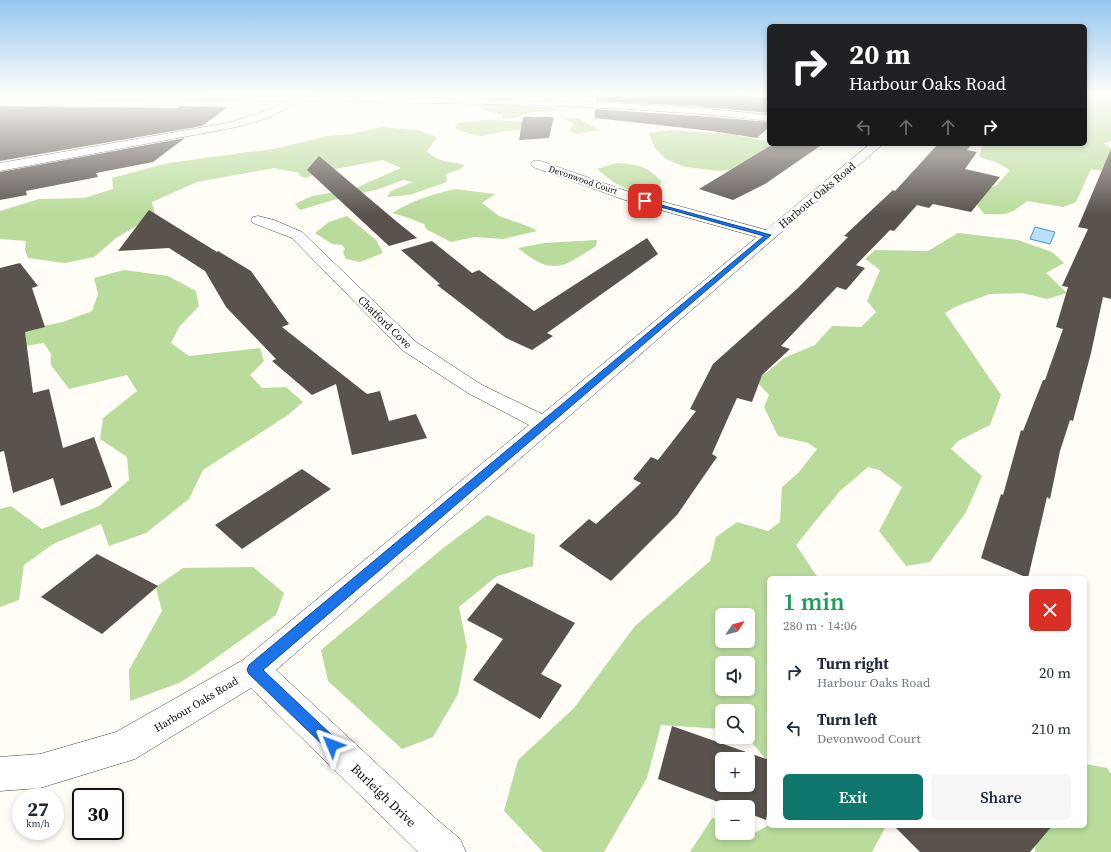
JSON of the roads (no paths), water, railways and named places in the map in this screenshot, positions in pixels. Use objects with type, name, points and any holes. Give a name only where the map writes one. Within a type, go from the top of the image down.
[{"type":"street","points":[[0,167],[179,135]]},
{"type":"street","name":"Harbour Oaks Road","points":[[0,774],[40,771],[123,748],[254,670],[875,146]]},
{"type":"street","name":"Devonwood Court","points":[[537,164],[630,196],[768,235]]},
{"type":"street","name":"Chatford Cove","points":[[258,220],[297,235],[408,346],[475,389],[544,424]]},
{"type":"street","name":"Burleigh Drive","points":[[254,670],[421,830],[447,852]]},
{"type":"water","points":[[1035,227],[1055,232],[1050,244],[1030,239]]}]
